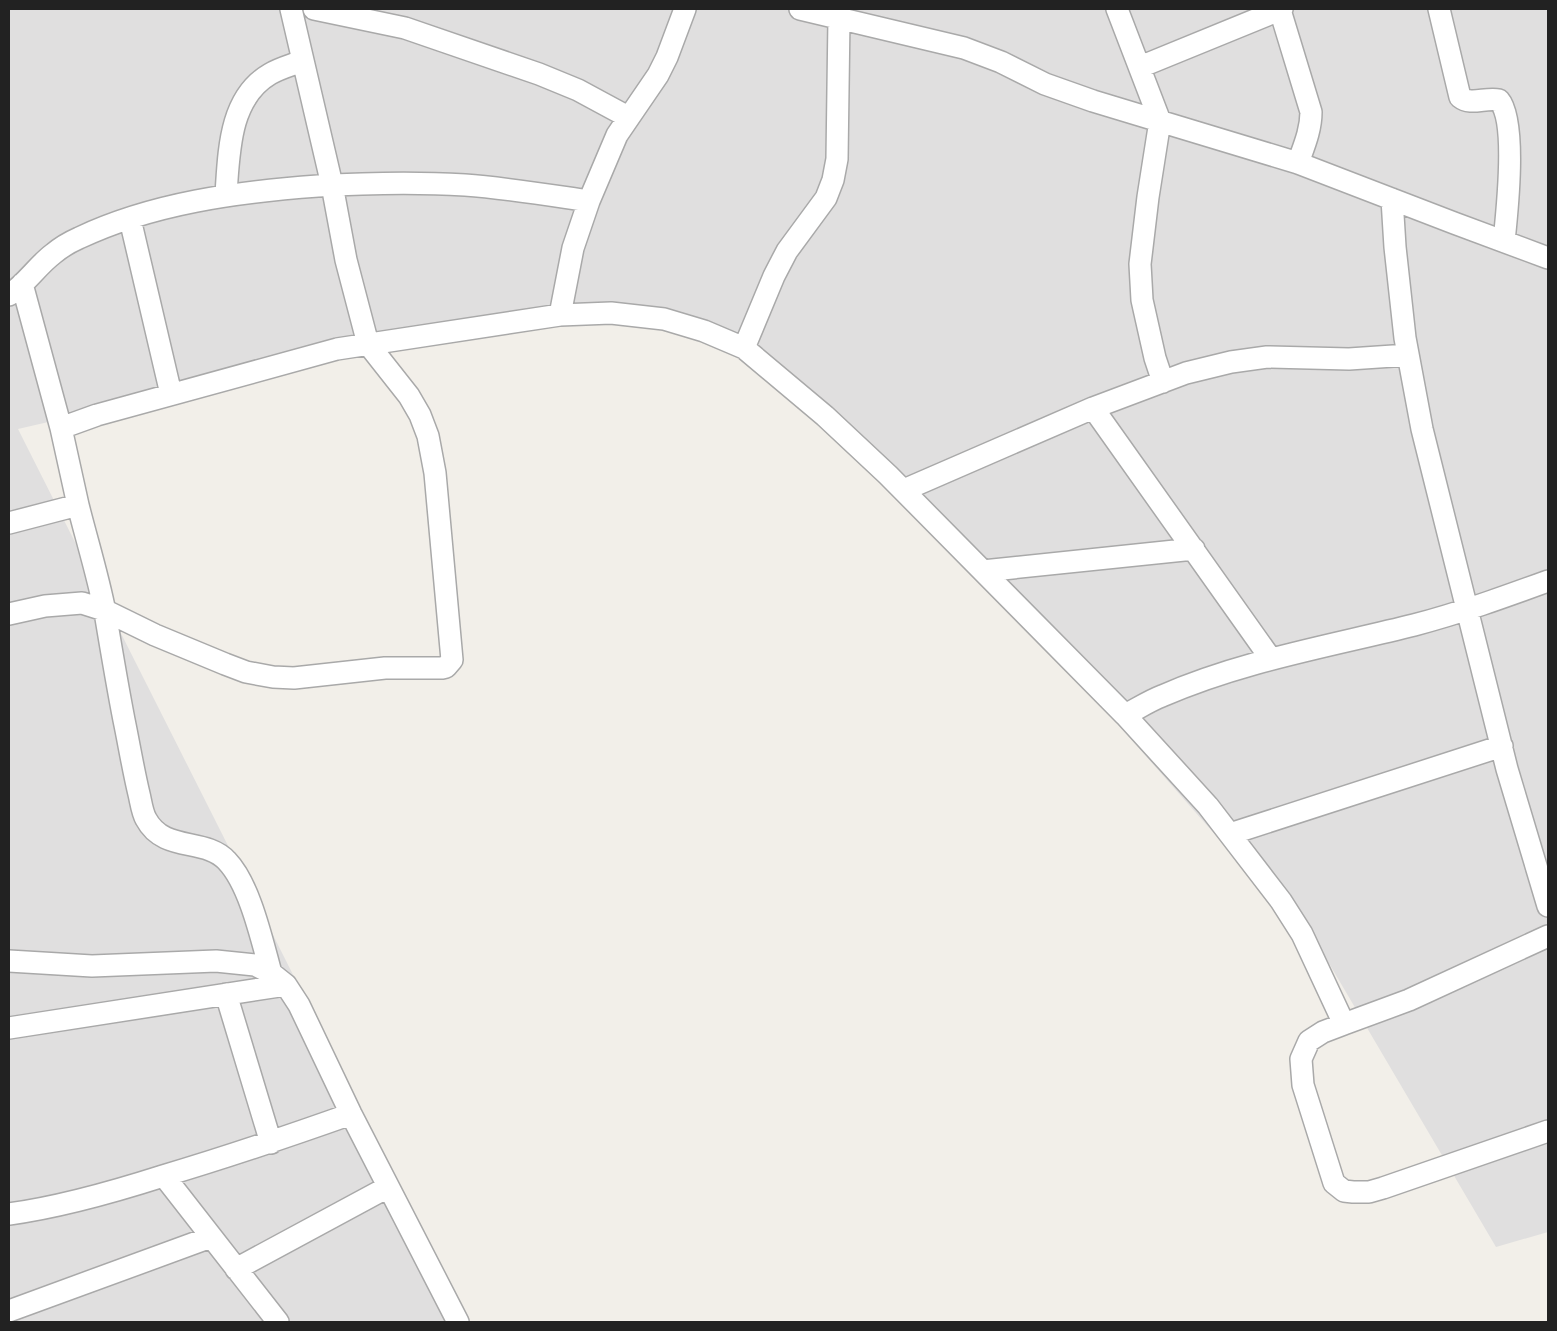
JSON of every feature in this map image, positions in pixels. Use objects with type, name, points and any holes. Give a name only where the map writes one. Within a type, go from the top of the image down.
[{"type":"street","points":[[9,614],[44,606],[82,603],[104,610],[156,635],[225,664],[246,672],[273,677],[294,678],[385,668],[442,668],[451,664],[440,518],[435,473],[428,436],[420,415],[409,396],[368,344],[346,260],[332,186],[291,9]]},
{"type":"street","points":[[314,9],[405,28],[539,74],[578,90],[628,116]]},
{"type":"street","points":[[560,315],[573,248],[589,201],[628,116],[658,75],[667,57],[685,9]]},
{"type":"street","points":[[1118,9],[1160,121],[1146,206],[1140,264],[1142,300],[1155,358],[1163,382]]},
{"type":"street","points":[[1140,67],[1281,9],[1311,112],[1308,135],[1298,162]]},
{"type":"street","points":[[1439,9],[1460,97],[1470,102],[1499,100],[1506,113],[1509,180],[1504,241]]},
{"type":"street","points":[[812,10],[964,48],[1001,62],[1045,84],[1093,101],[1298,162],[1548,258]]},
{"type":"street","points":[[744,348],[774,276],[796,238],[826,198],[833,180],[837,158],[838,18]]},
{"type":"street","points":[[226,194],[230,146],[235,120],[246,97],[255,85],[271,73],[302,61]]},
{"type":"street","points":[[458,1322],[351,1114],[299,1005],[278,979],[251,904],[238,877],[228,861],[219,854],[158,835],[145,817],[127,735],[104,610],[60,428],[16,289],[53,254],[77,239],[112,224],[181,204],[226,194],[272,189],[406,183],[466,185],[589,201]]},
{"type":"street","points":[[1392,199],[1395,247],[1408,354],[1422,430],[1502,746],[1548,906]]},
{"type":"street","points":[[130,219],[171,394]]},
{"type":"street","points":[[60,428],[97,415],[337,349],[560,315],[611,313],[664,319],[704,331],[744,348],[825,416],[904,490],[1125,715],[1208,806],[1281,901],[1302,934],[1344,1024]]},
{"type":"street","points":[[904,490],[1093,408],[1163,382],[1231,362],[1267,357],[1356,359],[1408,354]]},
{"type":"street","points":[[1093,408],[1271,659]]},
{"type":"street","points":[[9,522],[78,505]]},
{"type":"street","points":[[983,571],[1194,549]]},
{"type":"street","points":[[1125,715],[1161,696],[1221,674],[1271,659],[1467,610],[1548,581]]},
{"type":"street","points":[[1230,834],[1502,746]]},
{"type":"street","points":[[1548,936],[1409,1000],[1323,1032],[1309,1041],[1302,1059],[1303,1085],[1324,1155],[1334,1183],[1344,1190],[1360,1192],[1383,1188],[1548,1131]]},
{"type":"street","points":[[9,961],[92,966],[216,960],[255,965],[278,979]]},
{"type":"street","points":[[9,1028],[226,994],[278,979]]},
{"type":"street","points":[[226,994],[271,1143]]},
{"type":"street","points":[[9,1214],[64,1204],[164,1176],[271,1143],[351,1114]]},
{"type":"street","points":[[164,1176],[278,1322]]},
{"type":"street","points":[[236,1269],[388,1187]]},
{"type":"street","points":[[9,1311],[212,1238]]},
{"type":"shaded area","points":[[9,9],[1548,9],[1548,1232],[1496,1247],[1330,965],[900,477],[684,314],[386,344],[18,429],[468,1322],[9,1322]]}]
